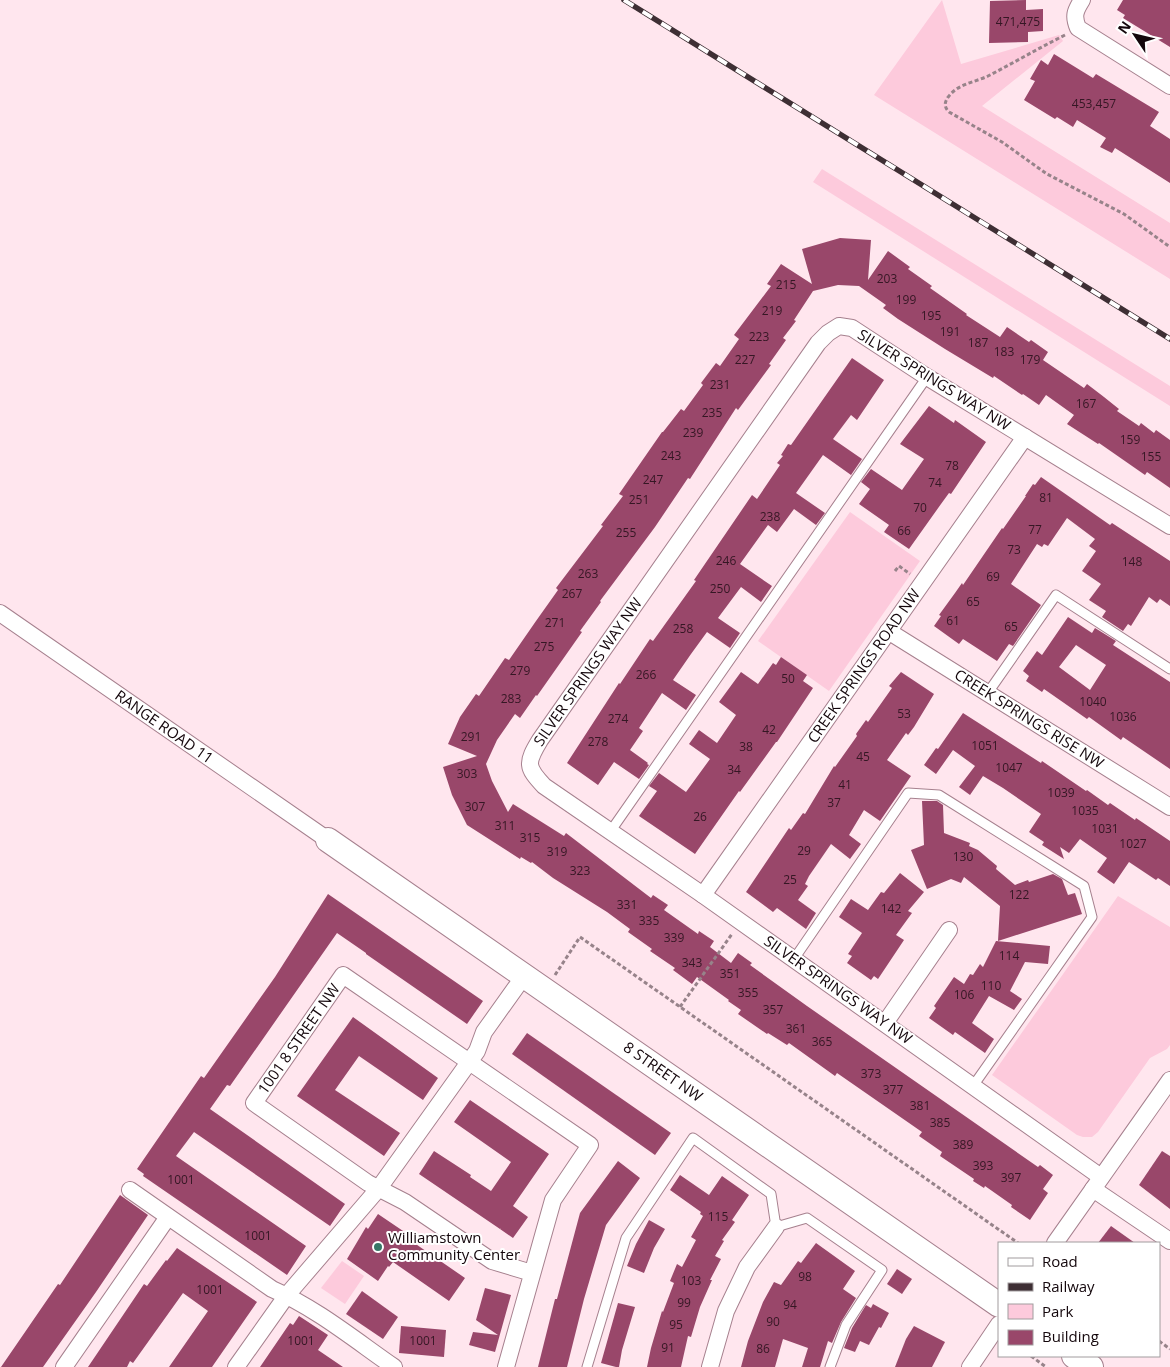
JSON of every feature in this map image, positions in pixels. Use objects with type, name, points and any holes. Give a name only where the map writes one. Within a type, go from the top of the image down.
[{"type":"street","points":[[1082,0],[1076,10],[1074,20],[1078,28],[1170,86]]},
{"type":"street","name":"SILVER SPRINGS WAY NW","points":[[1170,526],[927,377],[852,328],[839,326],[828,333],[812,352],[540,740],[533,751],[529,766],[533,774],[544,786],[703,895],[973,1086],[1170,1242]]},
{"type":"street","name":"CREEK SPRINGS ROAD NW","points":[[703,895],[1024,437]]},
{"type":"street","name":"RANGE ROAD 11","points":[[0,613],[328,840]]},
{"type":"street","name":"CREEK SPRINGS RISE NW","points":[[888,631],[1170,807]]},
{"type":"street","name":"8 STREET NW","points":[[328,840],[998,1304]]},
{"type":"street","points":[[885,1023],[950,930]]},
{"type":"street","name":"1001 8 STREET NW","points":[[506,1367],[553,1200],[590,1145],[474,1056],[343,975],[254,1102],[368,1183],[405,1202],[492,1261],[532,1273]]},
{"type":"street","points":[[236,1367],[287,1295],[379,1188],[474,1056],[493,1038],[534,983]]},
{"type":"street","points":[[1055,1242],[1097,1183],[1164,1100],[1170,1080]]},
{"type":"street","points":[[130,1190],[272,1289],[287,1295],[313,1311],[394,1367]]},
{"type":"street","points":[[64,1367],[168,1217]]},
{"type":"street","points":[[710,1367],[726,1311],[747,1267],[776,1226]]},
{"type":"street","points":[[970,1367],[998,1325]]},
{"type":"street","points":[[1076,1357],[1091,1367]]},
{"type":"lane","points":[[610,832],[927,377]]},
{"type":"lane","points":[[987,694],[1056,595],[1170,669]]},
{"type":"lane","points":[[794,959],[908,793],[940,796],[1084,886],[1092,917],[973,1086]]},
{"type":"lane","points":[[587,1367],[626,1238],[693,1138],[771,1194],[776,1226],[807,1218],[882,1270],[846,1325],[830,1367]]},
{"type":"path","points":[[1064,35],[989,76],[956,90],[948,96],[945,103],[946,109],[1002,142],[1047,174],[1124,214],[1170,247]]},
{"type":"path","points":[[680,1007],[733,933]]},
{"type":"path","points":[[534,983],[580,937],[1017,1242]]},
{"type":"path","points":[[1032,1357],[1046,1367]]},
{"type":"green space","points":[[942,0],[961,64],[1059,35],[1063,41],[982,106],[1170,223],[1170,279],[874,95]]},
{"type":"green space","points":[[822,169],[1170,386],[1170,406],[813,182]]},
{"type":"green space","points":[[850,512],[920,561],[829,691],[758,641]]},
{"type":"green space","points":[[1118,896],[1170,927],[1170,1045],[1167,1049],[1150,1058],[1098,1132],[1092,1137],[1083,1137],[1077,1135],[992,1075]]},
{"type":"green space","points":[[342,1261],[364,1276],[345,1304],[321,1288]]},
{"type":"building","points":[[1026,0],[1026,10],[1043,9],[1043,31],[1028,32],[1028,42],[989,43],[990,1]]},
{"type":"building","points":[[1123,0],[1170,0],[1170,47],[1123,18],[1125,15],[1117,10]]},
{"type":"building","points":[[1054,54],[1093,78],[1096,74],[1159,112],[1150,126],[1170,139],[1170,183],[1115,148],[1112,153],[1100,147],[1106,138],[1077,120],[1073,127],[1057,117],[1055,119],[1024,100],[1035,81],[1030,79],[1041,60],[1048,65]]},
{"type":"building","points":[[840,238],[871,240],[868,280],[888,251],[910,267],[908,269],[932,286],[930,288],[966,315],[1000,337],[1007,327],[1029,342],[1031,340],[1048,352],[1043,360],[1084,388],[1087,384],[1119,409],[1117,411],[1139,426],[1141,423],[1154,433],[1156,430],[1170,440],[1170,488],[1147,472],[1145,475],[1099,443],[1067,424],[1074,415],[1046,395],[1039,405],[898,319],[883,308],[886,305],[859,286],[838,285],[813,291],[794,320],[796,321],[783,338],[786,340],[769,364],[771,365],[738,410],[736,408],[690,479],[688,478],[655,527],[600,601],[580,631],[582,632],[537,696],[520,718],[515,714],[497,740],[486,764],[492,781],[508,812],[513,804],[564,836],[566,833],[651,898],[653,895],[668,905],[664,910],[698,934],[699,931],[714,941],[710,947],[731,963],[738,953],[752,963],[750,965],[807,1006],[1038,1167],[1040,1165],[1053,1175],[1043,1189],[1048,1193],[1030,1220],[1011,1207],[1012,1205],[985,1186],[984,1188],[973,1181],[974,1179],[940,1156],[942,1152],[919,1136],[922,1132],[837,1073],[835,1076],[789,1043],[787,1045],[767,1034],[738,1014],[741,1010],[697,977],[692,984],[673,970],[675,968],[650,951],[652,949],[628,932],[630,929],[607,912],[553,878],[532,862],[521,857],[520,859],[467,825],[452,795],[443,767],[477,756],[448,744],[460,717],[476,694],[479,696],[505,658],[509,660],[558,590],[556,588],[603,526],[601,525],[623,496],[619,494],[662,432],[681,409],[684,411],[716,363],[720,366],[739,339],[734,335],[771,286],[767,284],[781,264],[812,284],[802,249]]},
{"type":"building","points":[[852,358],[884,380],[857,420],[851,415],[833,439],[862,459],[851,475],[823,455],[796,493],[825,513],[816,525],[794,509],[777,532],[768,525],[740,564],[772,586],[761,602],[741,587],[718,618],[740,633],[730,648],[707,632],[691,654],[673,680],[696,695],[686,710],[662,693],[639,728],[643,731],[630,750],[649,765],[639,779],[614,762],[598,785],[567,763],[619,683],[650,639],[653,641],[696,581],[694,580],[752,495],[757,499],[780,465],[777,463],[783,456],[781,455],[788,444],[791,445]]},
{"type":"building","points":[[929,406],[954,423],[955,420],[986,442],[951,494],[949,493],[909,549],[884,532],[889,525],[859,504],[870,489],[861,482],[871,469],[902,490],[924,459],[900,444]]},
{"type":"building","points":[[1041,477],[1110,525],[1112,523],[1170,561],[1170,606],[1160,599],[1157,603],[1149,597],[1131,626],[1128,624],[1123,631],[1102,617],[1106,611],[1089,600],[1101,584],[1082,571],[1096,551],[1089,546],[1095,539],[1067,518],[1048,546],[1044,544],[1042,547],[1037,544],[1011,584],[1041,605],[1013,646],[1009,644],[997,661],[963,639],[959,644],[934,626],[941,616],[939,615],[962,583],[963,585],[1033,484],[1035,485]]},
{"type":"building","points":[[1068,617],[1092,633],[1095,628],[1116,641],[1113,645],[1170,682],[1170,769],[1123,737],[1121,740],[1089,717],[1087,719],[1044,689],[1042,692],[1026,681],[1029,676],[1023,671],[1037,651],[1042,655]],"holes":[[[1076,645],[1106,665],[1090,690],[1059,667]]]},
{"type":"building","points":[[781,657],[807,675],[803,681],[813,688],[777,742],[739,791],[695,854],[639,816],[657,791],[649,786],[659,773],[686,792],[710,759],[689,744],[699,730],[717,743],[736,715],[719,702],[741,672],[758,684],[773,663],[776,665]]},
{"type":"building","points":[[901,672],[934,694],[914,727],[908,735],[906,733],[887,760],[911,776],[880,821],[864,810],[849,835],[861,844],[850,859],[831,844],[809,876],[805,884],[808,886],[798,900],[816,913],[806,929],[777,908],[773,912],[746,892],[789,828],[791,830],[803,813],[805,814],[834,766],[857,736],[856,734],[866,720],[868,722],[892,688],[889,686]]},
{"type":"building","points":[[963,713],[1041,763],[1042,761],[1108,805],[1110,803],[1135,820],[1136,818],[1170,841],[1170,886],[1158,878],[1156,880],[1129,862],[1114,884],[1097,872],[1107,858],[1080,839],[1069,853],[1060,847],[1064,859],[1042,845],[1044,842],[1029,832],[1041,814],[983,776],[970,795],[959,787],[975,766],[953,750],[936,774],[924,765],[936,748],[938,749]]},
{"type":"building","points":[[922,801],[937,801],[943,805],[944,833],[970,843],[969,846],[978,850],[997,866],[996,869],[1015,885],[1053,874],[1062,879],[1068,895],[1075,893],[1082,914],[998,941],[1000,906],[964,877],[961,883],[951,879],[927,889],[911,850],[924,845]]},
{"type":"building","points":[[900,873],[924,892],[908,911],[912,913],[896,935],[904,940],[878,979],[874,976],[871,980],[847,963],[852,956],[848,954],[862,933],[839,917],[851,899],[868,910],[881,892],[884,893]]},
{"type":"building","points":[[328,894],[483,1001],[467,1024],[337,933],[230,1086],[227,1085],[210,1109],[345,1204],[330,1226],[194,1132],[176,1156],[306,1246],[287,1275],[143,1176],[144,1174],[137,1169],[201,1076],[204,1078],[275,977]]},
{"type":"building","points":[[996,941],[1050,946],[1048,964],[1025,962],[1010,991],[1022,999],[1014,1010],[989,996],[972,1023],[994,1039],[985,1053],[955,1032],[953,1035],[929,1018],[936,1008],[934,1006],[954,977],[964,984],[970,974],[973,975],[980,964],[983,967]]},
{"type":"building","points":[[353,1017],[438,1078],[423,1100],[359,1056],[335,1090],[400,1133],[384,1156],[297,1096]]},
{"type":"building","points":[[527,1033],[671,1133],[655,1155],[512,1054]]},
{"type":"building","points":[[470,1100],[549,1154],[513,1206],[528,1217],[513,1238],[419,1174],[434,1151],[471,1175],[470,1177],[491,1191],[511,1162],[454,1122]]},
{"type":"building","points":[[1162,1151],[1170,1156],[1170,1209],[1139,1185]]},
{"type":"building","points":[[618,1161],[640,1178],[606,1225],[584,1299],[567,1367],[538,1367],[580,1213]]},
{"type":"building","points":[[680,1175],[709,1195],[722,1176],[749,1195],[732,1220],[735,1222],[722,1240],[724,1241],[715,1256],[721,1259],[710,1280],[712,1280],[700,1307],[691,1337],[688,1336],[681,1367],[647,1367],[662,1311],[674,1283],[670,1281],[677,1264],[682,1267],[696,1240],[691,1237],[703,1216],[700,1214],[701,1212],[670,1190]]},
{"type":"building","points":[[120,1195],[148,1215],[96,1292],[43,1367],[1,1367],[58,1284],[60,1285]]},
{"type":"building","points":[[378,1214],[409,1235],[407,1238],[465,1278],[449,1301],[393,1262],[378,1281],[347,1259],[366,1227],[368,1229]]},
{"type":"building","points":[[649,1220],[665,1229],[654,1248],[644,1273],[627,1266]]},
{"type":"building","points":[[1111,1226],[1134,1242],[1099,1242]]},
{"type":"building","points":[[816,1243],[855,1271],[843,1289],[856,1298],[841,1322],[832,1343],[828,1341],[820,1367],[802,1367],[808,1348],[783,1339],[775,1367],[741,1367],[748,1341],[763,1302],[774,1282],[781,1285],[798,1261],[801,1263]]},
{"type":"building","points":[[177,1248],[257,1302],[212,1367],[169,1367],[208,1311],[183,1293],[133,1363],[130,1361],[127,1367],[88,1367],[144,1284],[147,1286]]},
{"type":"building","points":[[897,1269],[912,1279],[902,1294],[887,1284]]},
{"type":"building","points":[[485,1288],[511,1295],[495,1352],[469,1345],[473,1332],[498,1335],[476,1320]]},
{"type":"building","points":[[362,1291],[398,1317],[383,1339],[346,1314]]},
{"type":"building","points":[[618,1303],[635,1307],[619,1367],[616,1367],[601,1363]]},
{"type":"building","points":[[873,1304],[889,1313],[881,1328],[879,1327],[869,1345],[860,1341],[855,1352],[844,1348],[852,1328],[866,1305],[871,1308]]},
{"type":"building","points":[[299,1316],[328,1335],[318,1350],[343,1367],[260,1367],[290,1323],[293,1325]]},
{"type":"building","points":[[401,1326],[446,1330],[444,1357],[399,1353]]},
{"type":"building","points":[[914,1326],[945,1342],[932,1367],[895,1367],[906,1339]]},
{"type":"railway","points":[[624,0],[1170,339]]},
{"type":"place","name":"Williamstown Community Center","points":[[378,1247]]}]
